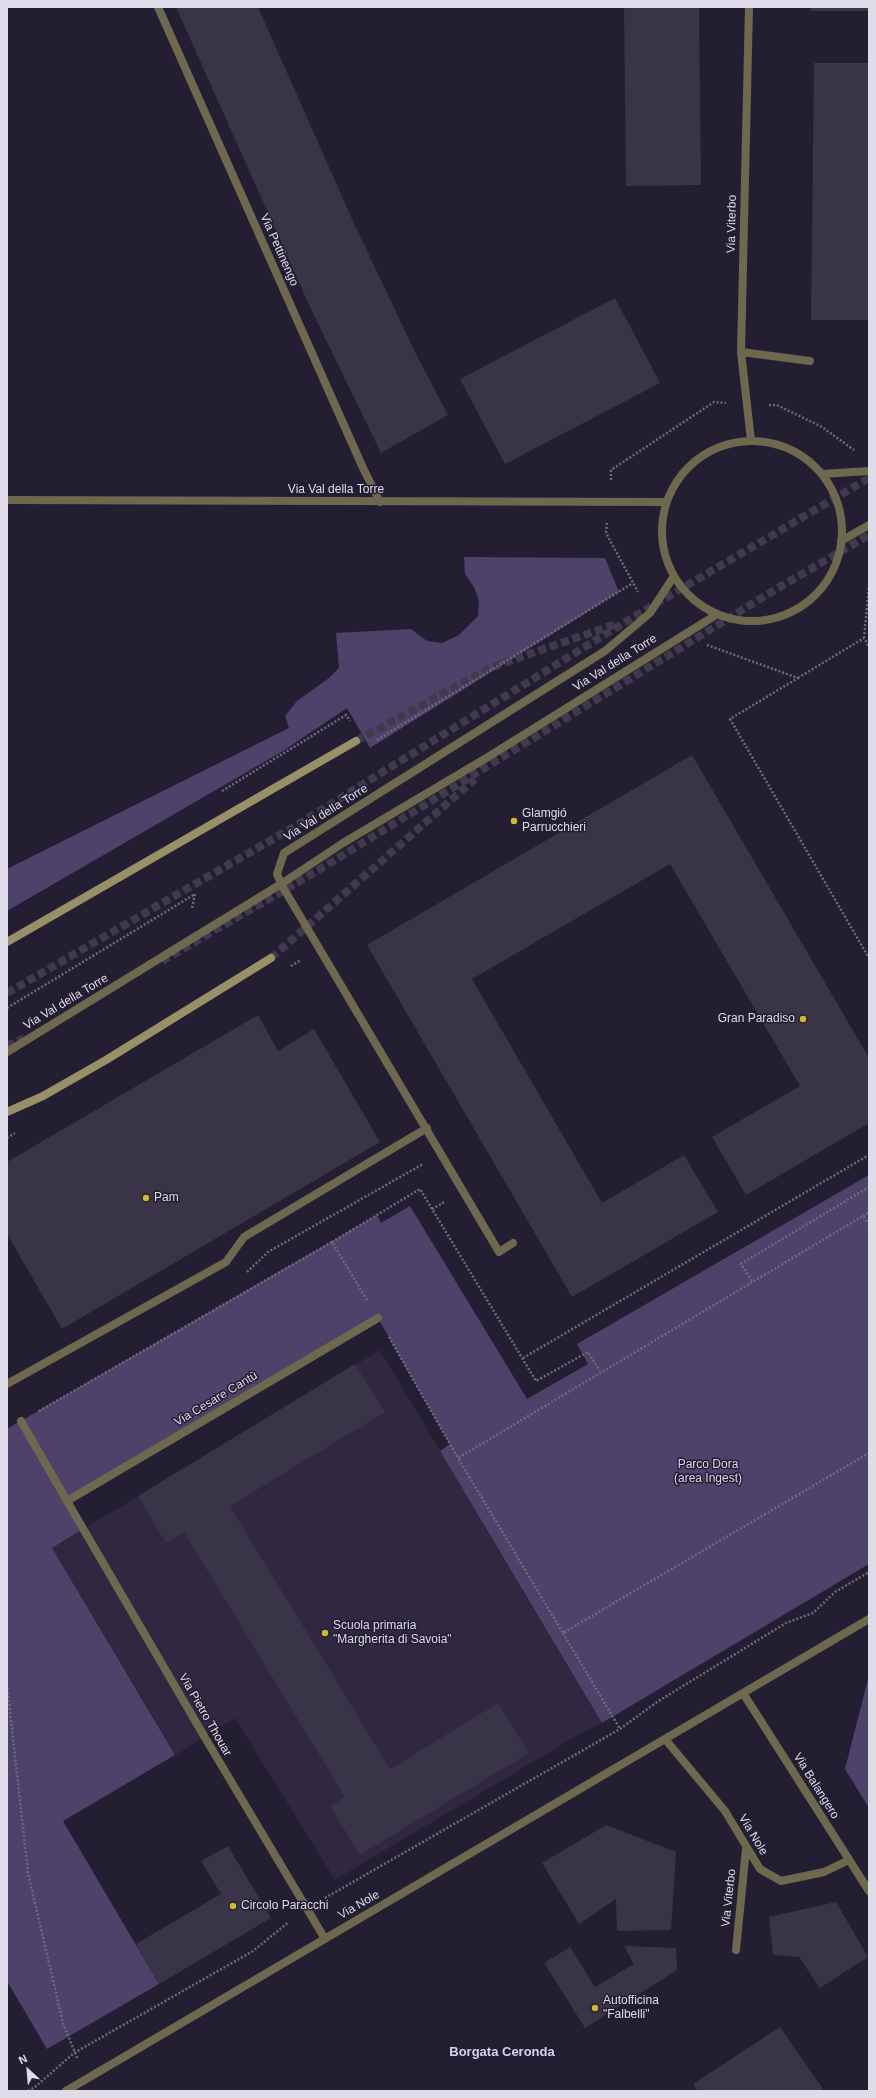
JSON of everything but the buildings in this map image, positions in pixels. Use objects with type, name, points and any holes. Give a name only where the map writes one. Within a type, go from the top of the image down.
[{"type":"main road","points":[[7,942],[356,741]]},
{"type":"main road","points":[[7,1112],[43,1096],[106,1060],[271,958]]},
{"type":"street","name":"Via Pettinengo","points":[[158,7],[363,468],[380,502]]},
{"type":"street","name":"Via Viterbo","points":[[748,7],[741,352],[751,440]]},
{"type":"street","points":[[741,352],[810,361]]},
{"type":"street","points":[[751,440],[778,444],[802,455],[822,474],[836,497],[842,523],[840,552],[829,578],[810,599],[786,614],[758,621],[716,615],[688,595],[674,576],[664,553],[661,528],[666,502],[679,478],[698,458],[724,445],[751,440]]},
{"type":"street","points":[[822,474],[867,471]]},
{"type":"street","name":"Via Val della Torre","points":[[7,500],[666,502]]},
{"type":"street","points":[[841,540],[869,525]]},
{"type":"street","name":"Via Val della Torre","points":[[281,884],[277,874],[284,853],[605,651],[650,613],[674,576]]},
{"type":"street","name":"Via Val della Torre","points":[[7,1052],[281,884],[343,843],[488,756],[716,615]]},
{"type":"street","points":[[281,884],[427,1128],[499,1252],[514,1243]]},
{"type":"street","points":[[7,1384],[226,1262],[244,1237],[427,1128]]},
{"type":"street","name":"Via Cesare Cantù","points":[[67,1501],[378,1318]]},
{"type":"street","name":"Via Pietro Thouar","points":[[21,1421],[204,1736],[325,1939]]},
{"type":"street","name":"Via Nole","points":[[66,2091],[869,1619]]},
{"type":"street","name":"Via Balangero","points":[[743,1693],[869,1891]]},
{"type":"street","name":"Via Nole","points":[[665,1739],[725,1811],[746,1849],[760,1869],[781,1880],[824,1872],[849,1860]]},
{"type":"street","name":"Via Viterbo","points":[[736,1950],[746,1849]]},
{"type":"path","points":[[650,613],[606,533],[611,470],[714,402],[777,406],[822,428],[856,451],[867,471]]},
{"type":"path","points":[[869,586],[864,638],[869,647]]},
{"type":"path","points":[[869,635],[730,719],[869,958]]},
{"type":"path","points":[[680,636],[798,678]]},
{"type":"path","points":[[7,1008],[195,894],[192,908]]},
{"type":"path","points":[[523,1358],[869,1155]]},
{"type":"path","points":[[421,1165],[424,1171]]},
{"type":"path","points":[[752,1281],[741,1264],[869,1187]]},
{"type":"path","points":[[21,1421],[332,1242],[420,1189],[536,1381],[588,1352],[600,1371]]},
{"type":"path","points":[[432,1209],[443,1203],[440,1196]]},
{"type":"path","points":[[458,1458],[600,1371],[869,1213]]},
{"type":"path","points":[[864,1216],[869,1225]]},
{"type":"path","points":[[332,1242],[378,1318],[458,1458],[620,1729]]},
{"type":"path","points":[[564,1633],[869,1454]]},
{"type":"path","points":[[28,2091],[35,2087],[74,2053],[253,1951],[306,1908],[620,1729],[657,1702],[786,1623],[813,1613],[835,1592],[869,1572]]},
{"type":"path","points":[[7,1684],[28,1873],[63,2023],[74,2053],[88,2077]]},
{"type":"shaded area","name":"Scuola primaria \"Margherita di Savoia\"","points":[[380,1350],[602,1723],[578,1735],[335,1880],[235,1718],[175,1755],[52,1548]]},
{"type":"green space","points":[[464,557],[605,558],[619,592],[370,748],[347,708],[283,751],[7,911],[7,869],[289,728],[285,716],[297,701],[329,678],[339,668],[336,633],[411,629],[427,641],[442,643],[459,635],[478,616],[479,601],[474,587],[465,574]]},
{"type":"green space","name":"Parco Dora (area Ingest)","points":[[869,1175],[869,1564],[602,1723],[440,1451],[450,1444],[378,1318],[67,1501],[83,1529],[52,1548],[175,1755],[63,1821],[159,1984],[47,2049],[7,1981],[7,1429],[377,1215],[381,1223],[410,1206],[527,1399],[588,1364],[577,1344]]},
{"type":"green space","points":[[869,1679],[869,1808],[845,1769]]},
{"type":"tunnel","points":[[7,993],[292,828],[630,619],[869,478]]},
{"type":"tunnel","points":[[162,961],[317,871],[778,588],[869,535]]},
{"type":"tunnel","points":[[356,741],[492,667],[616,624]]},
{"type":"tunnel","points":[[271,958],[475,779]]},
{"type":"tunnel","points":[[7,1046],[24,1038]]},
{"type":"place","name":"Glamgió Parrucchieri","points":[[514,821]]},
{"type":"place","name":"Gran Paradiso","points":[[803,1019]]},
{"type":"place","name":"Pam","points":[[146,1198]]},
{"type":"place","name":"Scuola primaria \"Margherita di Savoia\"","points":[[325,1633]]},
{"type":"place","name":"Circolo Paracchi","points":[[233,1906]]},
{"type":"place","name":"Autofficina \"Falbelli\"","points":[[595,2008]]},
{"type":"district","name":"Borgata Ceronda","points":[[502,2052]]}]
